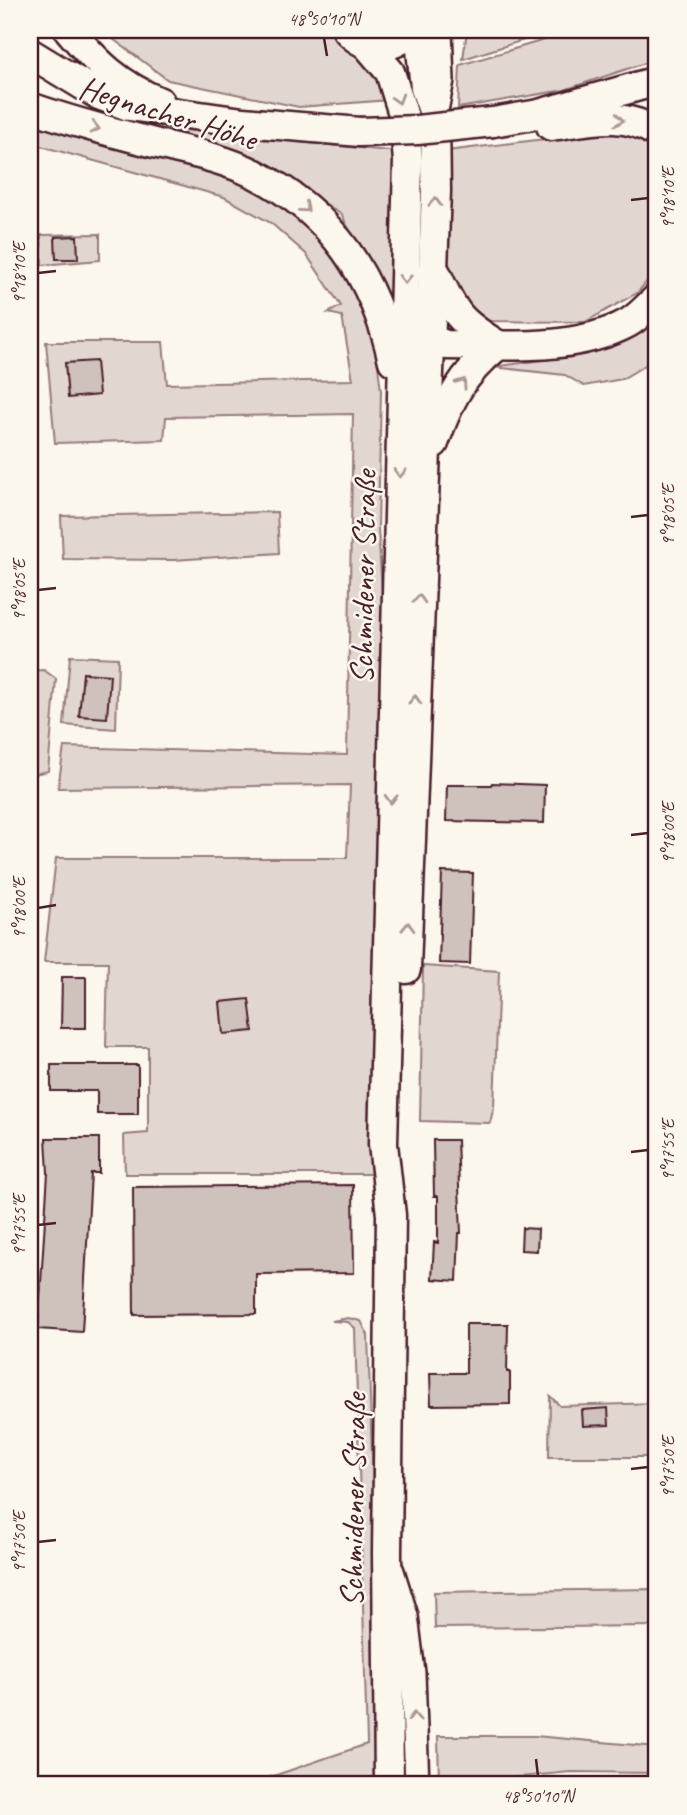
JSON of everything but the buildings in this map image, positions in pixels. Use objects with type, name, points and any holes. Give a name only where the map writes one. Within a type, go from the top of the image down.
[{"type":"main road","points":[[357,37],[379,47],[392,45],[412,30]]},
{"type":"main road","name":"Schmidener Straße","points":[[389,1785],[387,1553],[391,1215],[383,1144],[425,468],[434,270],[435,116],[425,88],[419,30]]},
{"type":"main road","name":"Hegnacher Höhe","points":[[70,32],[107,71],[140,94],[186,113]]},
{"type":"main road","name":"Schmidener Straße","points":[[357,37],[390,72],[404,117],[408,162],[402,404],[400,842]]},
{"type":"main road","name":"Hegnacher Höhe","points":[[30,53],[99,95],[128,106],[243,122],[360,132],[417,130],[498,122]]},
{"type":"main road","points":[[498,122],[539,114],[657,81]]},
{"type":"main road","name":"Hegnacher Höhe","points":[[30,107],[73,122],[214,159],[255,174],[295,198],[326,226],[348,252],[368,286],[384,323],[402,404]]},
{"type":"main road","points":[[498,122],[545,127],[612,118],[642,123],[657,133]]},
{"type":"main road","points":[[434,270],[456,314],[474,330],[498,345]]},
{"type":"main road","points":[[404,314],[430,339],[446,345],[554,344],[594,337],[629,322],[657,298]]},
{"type":"main road","name":"Schmidener Straße","points":[[425,468],[444,414],[458,387],[476,364],[498,345]]},
{"type":"street","name":"Schmidener Straße","points":[[435,116],[442,80],[440,30]]},
{"type":"street","points":[[387,1553],[406,1616],[413,1673],[417,1785]]},
{"type":"shaded area","points":[[101,30],[334,30],[370,64],[389,100],[299,107],[168,80]]},
{"type":"shaded area","points":[[467,30],[556,30],[463,59]]},
{"type":"shaded area","points":[[578,30],[657,30],[657,59],[564,90],[458,108],[460,65]]},
{"type":"shaded area","points":[[30,118],[212,170],[262,189],[301,219],[328,245],[359,292],[374,334],[381,391],[378,528],[385,643],[371,1174],[125,1174],[124,1135],[148,1133],[148,1047],[106,1047],[108,962],[44,962],[56,858],[347,858],[350,785],[58,788],[64,747],[347,755],[353,414],[166,417],[164,440],[55,443],[46,342],[163,342],[167,384],[353,380],[342,316],[328,313],[341,306],[306,254],[271,223],[224,197],[30,143]]},
{"type":"shaded area","points":[[163,128],[398,152],[394,322],[342,215],[262,160]]},
{"type":"shaded area","points":[[618,130],[647,138],[657,148],[657,270],[637,293],[585,322],[483,321],[458,299],[448,261],[447,151]]},
{"type":"shaded area","points":[[100,234],[100,260],[42,265],[41,235]]},
{"type":"shaded area","points":[[657,307],[657,358],[622,379],[584,386],[565,375],[492,367],[565,357],[621,338]]},
{"type":"shaded area","points":[[277,512],[279,553],[173,560],[63,559],[61,516]]},
{"type":"shaded area","points":[[70,656],[118,658],[116,729],[64,725]]},
{"type":"shaded area","points":[[44,670],[56,679],[48,771],[30,775],[30,671]]},
{"type":"shaded area","points":[[423,966],[499,971],[494,1106],[490,1123],[420,1121]]},
{"type":"shaded area","points":[[348,1318],[361,1321],[368,1335],[374,1519],[377,1785],[247,1785],[367,1744],[355,1328],[348,1322],[332,1321]]},
{"type":"shaded area","points":[[550,1396],[560,1406],[657,1403],[657,1457],[549,1457]]},
{"type":"shaded area","points":[[657,1589],[657,1626],[435,1628],[434,1592]]},
{"type":"shaded area","points":[[438,1736],[535,1736],[657,1747],[657,1773],[570,1772],[439,1785]]}]
